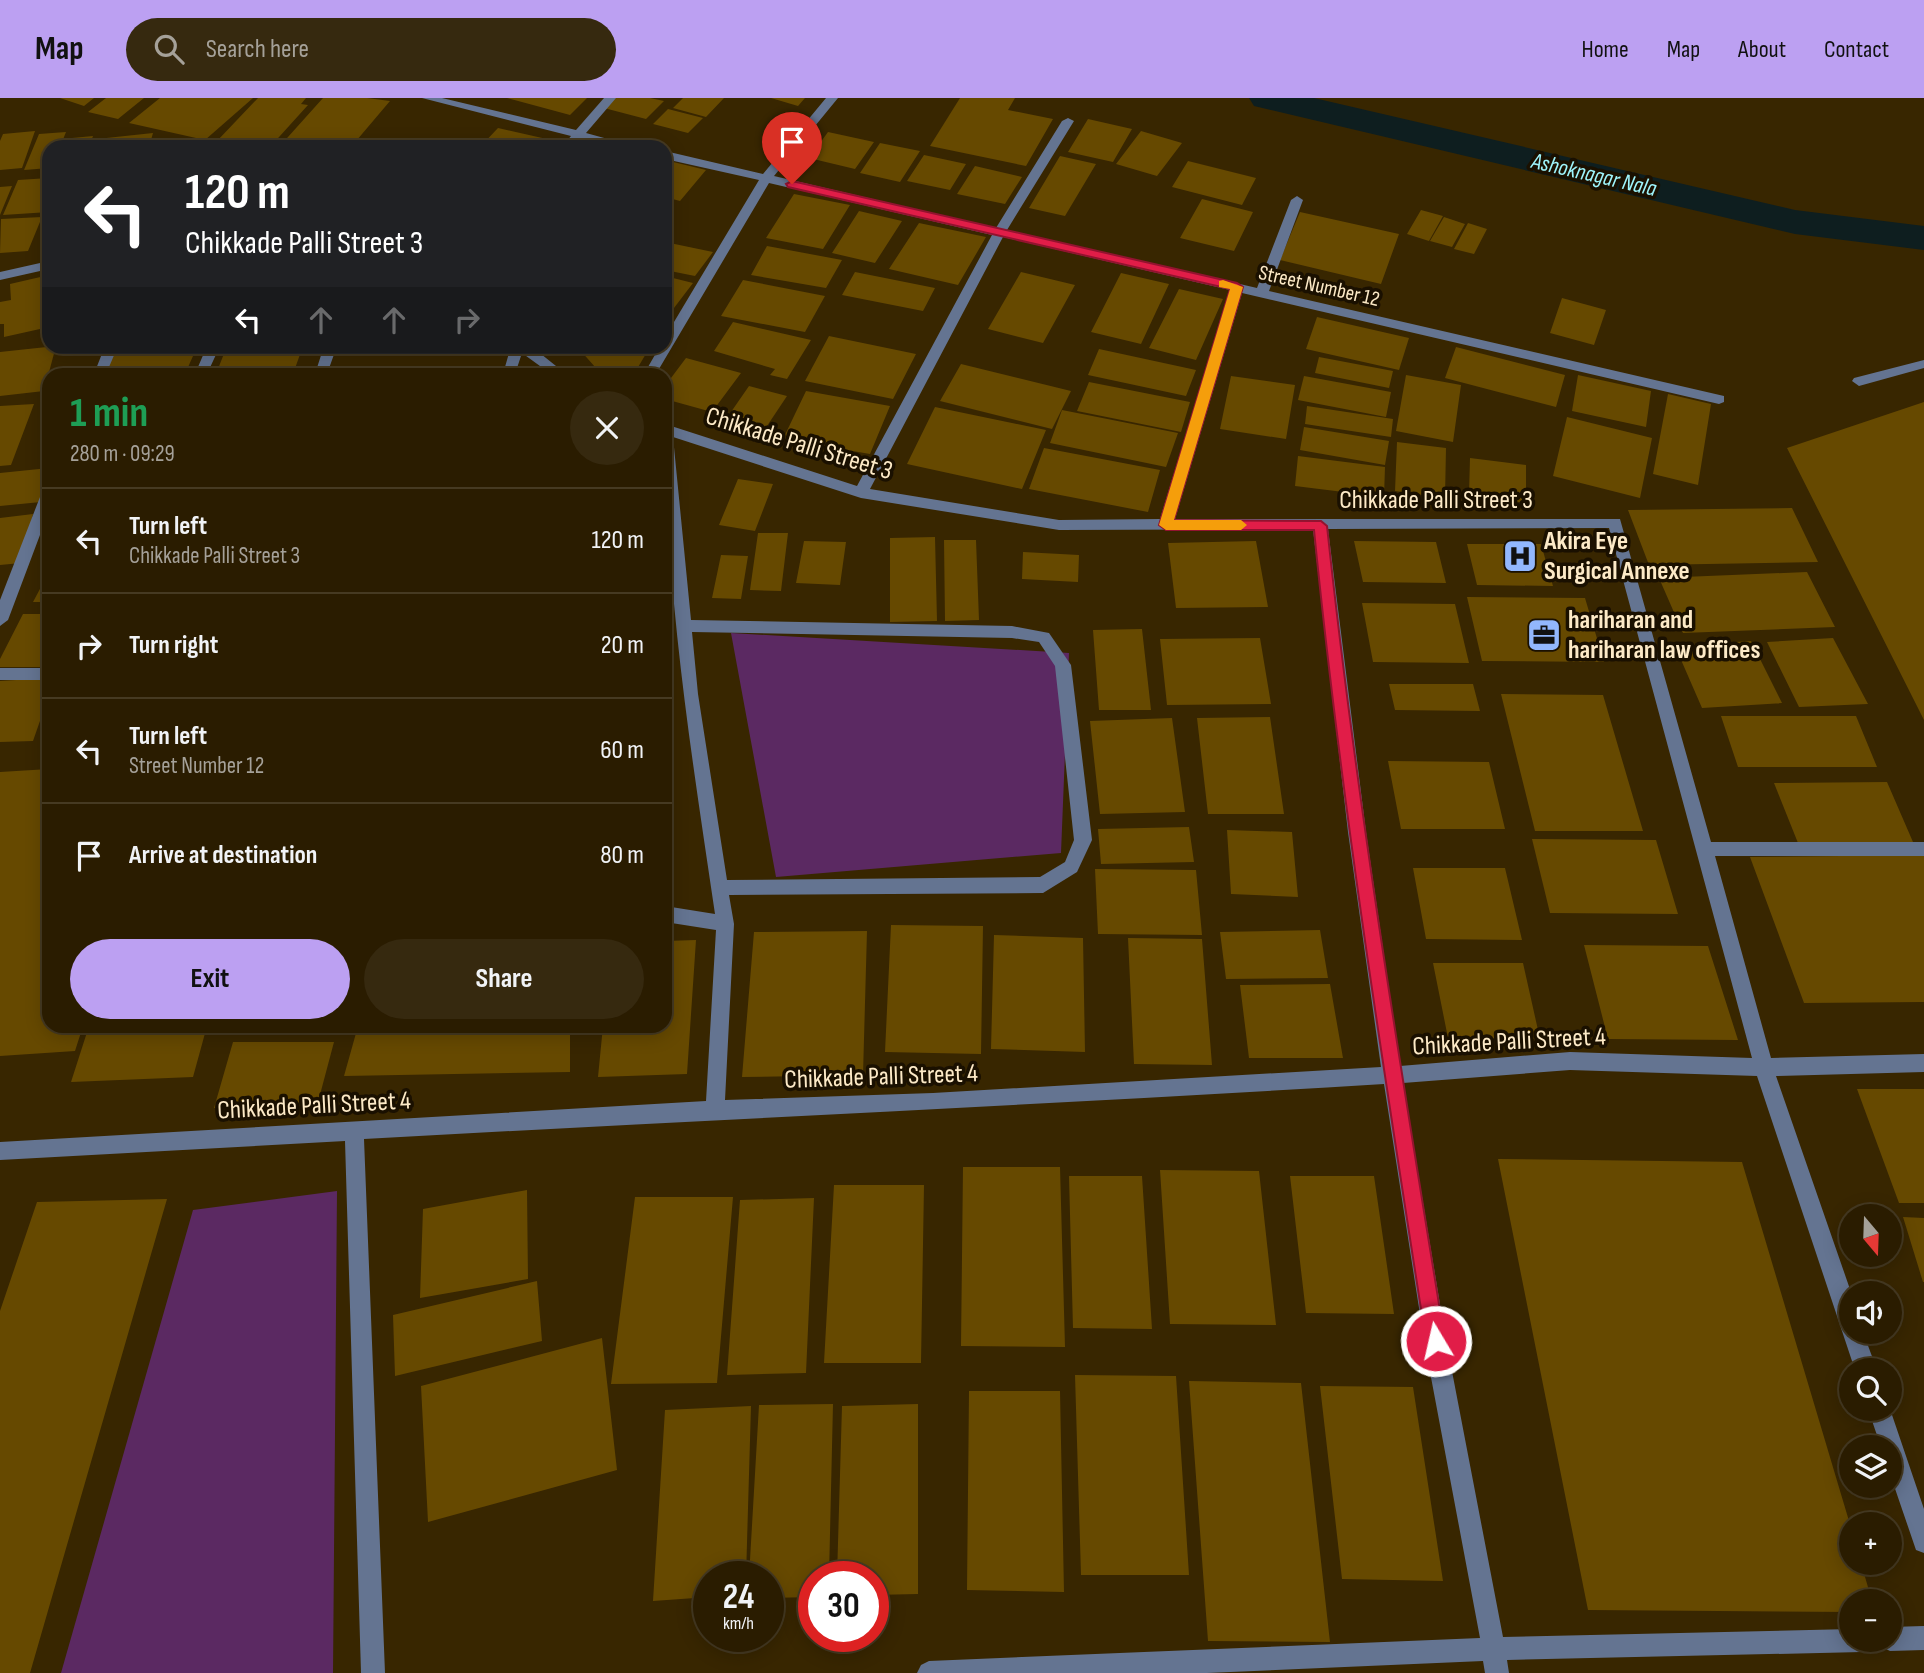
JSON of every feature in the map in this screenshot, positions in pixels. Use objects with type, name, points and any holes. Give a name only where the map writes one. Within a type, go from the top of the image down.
[{"type":"street","points":[[428,98],[453,101],[600,140]]},
{"type":"street","points":[[574,140],[610,98]]},
{"type":"street","points":[[672,337],[766,178],[832,98]]},
{"type":"street","points":[[861,493],[1000,232],[1068,121]]},
{"type":"street","name":"Street Number 12","points":[[672,157],[1719,399]]},
{"type":"street","points":[[1262,293],[1297,200]]},
{"type":"street","points":[[0,276],[42,267]]},
{"type":"street","points":[[1166,525],[1237,287]]},
{"type":"street","points":[[531,354],[551,368]]},
{"type":"street","points":[[1859,381],[1924,364]]},
{"type":"street","name":"Chikkade Palli Street 3","points":[[672,431],[861,493],[1059,525],[1615,523],[1764,1067],[1839,1290]]},
{"type":"street","points":[[672,505],[690,694],[725,925],[715,1110]]},
{"type":"street","points":[[0,620],[42,512]]},
{"type":"street","points":[[1321,526],[1335,670],[1393,1075],[1436,1341],[1497,1673]]},
{"type":"street","points":[[683,625],[1012,632],[1044,637],[1063,665],[1083,840],[1071,867],[1042,885],[718,888]]},
{"type":"street","points":[[0,674],[42,674]]},
{"type":"street","points":[[1705,849],[1924,849]]},
{"type":"street","points":[[672,915],[725,925]]},
{"type":"street","name":"Chikkade Palli Street 4","points":[[0,1151],[715,1110],[933,1102],[1393,1075],[1570,1061],[1764,1067],[1924,1063]]},
{"type":"street","points":[[354,1130],[373,1673]]},
{"type":"street","points":[[1883,1421],[1924,1542]]},
{"type":"street","points":[[1902,1639],[1924,1638]]},
{"type":"street","points":[[929,1673],[1494,1649],[1839,1641]]},
{"type":"shaded area","points":[[731,633],[1069,653],[1061,853],[776,877]]},
{"type":"shaded area","points":[[337,1191],[333,1673],[61,1673],[193,1210]]},
{"type":"building","points":[[60,98],[94,98],[84,106]]},
{"type":"building","points":[[106,98],[144,98],[118,119],[88,112]]},
{"type":"building","points":[[160,98],[253,98],[205,140],[129,123]]},
{"type":"building","points":[[258,98],[306,98],[301,104],[308,105],[276,140],[218,140]]},
{"type":"building","points":[[323,98],[390,101],[357,140],[285,140]]},
{"type":"building","points":[[507,98],[587,98],[570,115]]},
{"type":"building","points":[[614,98],[650,98],[664,101],[646,119],[604,108]]},
{"type":"building","points":[[683,98],[724,98],[706,117],[673,108]]},
{"type":"building","points":[[771,98],[805,98],[798,106]]},
{"type":"building","points":[[960,98],[1015,98],[1008,110],[1053,119],[1026,166],[930,146]]},
{"type":"building","points":[[668,109],[703,118],[688,133],[653,124]]},
{"type":"building","points":[[1088,119],[1132,129],[1113,162],[1068,152]]},
{"type":"building","points":[[498,128],[551,140],[487,140]]},
{"type":"building","points":[[35,131],[22,168],[0,170],[0,141],[3,134]]},
{"type":"building","points":[[1141,131],[1182,143],[1157,176],[1116,164]]},
{"type":"building","points":[[66,132],[63,140],[42,140],[42,169],[24,170],[39,134]]},
{"type":"building","points":[[828,132],[874,142],[855,169],[809,158]]},
{"type":"building","points":[[153,133],[151,140],[97,139]]},
{"type":"building","points":[[93,136],[92,140],[71,140]]},
{"type":"building","points":[[880,143],[920,151],[900,182],[860,173]]},
{"type":"building","points":[[924,155],[966,164],[950,190],[907,181]]},
{"type":"building","points":[[1060,156],[1096,164],[1065,216],[1029,208]]},
{"type":"building","points":[[1188,161],[1256,178],[1242,205],[1172,187]]},
{"type":"building","points":[[672,162],[706,170],[680,201],[672,199]]},
{"type":"building","points":[[975,166],[1022,177],[1005,204],[957,194]]},
{"type":"building","points":[[42,178],[42,212],[3,215],[18,180]]},
{"type":"building","points":[[12,186],[0,215],[0,187]]},
{"type":"building","points":[[794,194],[850,205],[823,249],[766,238]]},
{"type":"building","points":[[1202,199],[1253,212],[1234,251],[1180,238]]},
{"type":"building","points":[[1421,210],[1443,216],[1429,241],[1407,234]]},
{"type":"building","points":[[859,211],[902,221],[875,263],[832,253]]},
{"type":"building","points":[[1300,212],[1399,234],[1381,284],[1280,260]]},
{"type":"building","points":[[42,217],[28,251],[0,253],[1,219]]},
{"type":"building","points":[[1444,217],[1465,224],[1452,247],[1430,241]]},
{"type":"building","points":[[919,223],[986,237],[958,285],[889,269]]},
{"type":"building","points":[[1468,223],[1487,229],[1474,254],[1454,249]]},
{"type":"building","points":[[672,243],[713,252],[695,276],[672,271]]},
{"type":"building","points":[[767,246],[842,260],[826,288],[751,275]]},
{"type":"building","points":[[855,272],[935,288],[923,311],[842,295]]},
{"type":"building","points":[[1021,272],[1075,285],[1043,343],[988,329]]},
{"type":"building","points":[[1121,273],[1169,284],[1141,344],[1091,332]]},
{"type":"building","points":[[42,277],[42,329],[4,337],[4,324],[0,324],[0,302],[11,300],[10,284]]},
{"type":"building","points":[[672,278],[693,283],[674,308]]},
{"type":"building","points":[[743,280],[825,296],[805,332],[721,316]]},
{"type":"building","points":[[1179,289],[1223,299],[1196,360],[1149,348]]},
{"type":"building","points":[[1562,298],[1606,310],[1594,345],[1550,333]]},
{"type":"building","points":[[1317,317],[1409,338],[1399,370],[1306,349]]},
{"type":"building","points":[[733,322],[811,340],[787,379],[770,375],[775,369],[714,351]]},
{"type":"building","points":[[829,336],[916,354],[893,399],[805,381]]},
{"type":"building","points":[[1456,347],[1565,375],[1556,407],[1445,378]]},
{"type":"building","points":[[42,348],[42,354],[54,354],[50,368],[42,368],[42,391],[0,396],[0,352]]},
{"type":"building","points":[[1099,349],[1196,370],[1186,396],[1088,375]]},
{"type":"building","points":[[111,354],[194,354],[188,368],[104,368]]},
{"type":"building","points":[[224,354],[300,354],[295,368],[218,368]]},
{"type":"building","points":[[583,354],[646,354],[638,368],[596,368]]},
{"type":"building","points":[[1319,357],[1393,371],[1389,388],[1315,373]]},
{"type":"building","points":[[686,358],[741,373],[712,412],[672,401],[672,377]]},
{"type":"building","points":[[961,364],[1071,391],[1052,429],[940,401]]},
{"type":"building","points":[[1406,375],[1461,385],[1453,442],[1396,431]]},
{"type":"building","points":[[1578,375],[1651,391],[1646,427],[1572,411]]},
{"type":"building","points":[[1231,376],[1295,385],[1286,439],[1220,429]]},
{"type":"building","points":[[1304,376],[1391,392],[1386,417],[1298,400]]},
{"type":"building","points":[[1089,382],[1190,402],[1181,432],[1077,411]]},
{"type":"building","points":[[749,386],[787,396],[761,435],[722,425]]},
{"type":"building","points":[[806,391],[890,406],[870,454],[783,439]]},
{"type":"building","points":[[1668,394],[1711,404],[1698,485],[1653,474]]},
{"type":"building","points":[[1924,402],[1924,720],[1787,448]]},
{"type":"building","points":[[34,404],[11,465],[0,466],[0,406]]},
{"type":"building","points":[[1307,406],[1393,419],[1391,437],[1305,424]]},
{"type":"building","points":[[935,407],[1046,430],[1022,489],[907,464]]},
{"type":"building","points":[[1062,410],[1178,433],[1166,467],[1050,443]]},
{"type":"building","points":[[1567,417],[1652,438],[1640,498],[1553,476]]},
{"type":"building","points":[[1304,427],[1389,441],[1385,465],[1300,450]]},
{"type":"building","points":[[1397,442],[1446,448],[1445,498],[1395,491]]},
{"type":"building","points":[[1044,448],[1160,470],[1148,512],[1029,489]]},
{"type":"building","points":[[1298,456],[1385,467],[1384,497],[1295,486]]},
{"type":"building","points":[[1470,458],[1526,465],[1526,503],[1469,495]]},
{"type":"building","points":[[42,469],[41,502],[0,506],[0,473]]},
{"type":"building","points":[[738,479],[773,484],[755,531],[719,525]]},
{"type":"building","points":[[1792,508],[1818,562],[1649,565],[1628,510]]},
{"type":"building","points":[[33,514],[21,563],[0,565],[0,518]]},
{"type":"building","points":[[758,533],[788,533],[781,591],[750,590]]},
{"type":"building","points":[[935,537],[937,621],[890,622],[890,538]]},
{"type":"building","points":[[944,540],[976,540],[979,620],[945,621]]},
{"type":"building","points":[[804,541],[846,542],[840,585],[796,583]]},
{"type":"building","points":[[1256,541],[1268,607],[1176,608],[1168,543]]},
{"type":"building","points":[[1354,541],[1436,542],[1446,583],[1363,582]]},
{"type":"building","points":[[1467,544],[1541,544],[1553,586],[1477,585]]},
{"type":"building","points":[[1023,552],[1079,555],[1078,582],[1022,579]]},
{"type":"building","points":[[721,555],[748,556],[741,599],[712,598]]},
{"type":"building","points":[[1807,572],[1835,627],[1683,633],[1659,578]]},
{"type":"building","points":[[42,585],[42,602],[33,602]]},
{"type":"building","points":[[1467,597],[1585,598],[1604,662],[1482,661]]},
{"type":"building","points":[[1362,603],[1455,604],[1469,663],[1373,662]]},
{"type":"building","points":[[23,614],[42,614],[42,667],[0,667],[0,659]]},
{"type":"building","points":[[1142,629],[1151,710],[1099,710],[1093,630]]},
{"type":"building","points":[[1260,638],[1271,704],[1167,705],[1160,639]]},
{"type":"building","points":[[1833,638],[1868,704],[1799,707],[1767,642]]},
{"type":"building","points":[[1751,641],[1782,703],[1702,708],[1675,646]]},
{"type":"building","points":[[42,678],[42,715],[33,741],[0,742],[0,681]]},
{"type":"building","points":[[1389,684],[1473,684],[1480,711],[1395,710]]},
{"type":"building","points":[[1501,694],[1603,695],[1643,831],[1535,831]]},
{"type":"building","points":[[1721,716],[1856,716],[1877,767],[1738,767]]},
{"type":"building","points":[[1270,717],[1284,814],[1208,814],[1197,718]]},
{"type":"building","points":[[1172,718],[1185,812],[1100,814],[1090,721]]},
{"type":"building","points":[[1388,761],[1489,762],[1505,829],[1401,829]]},
{"type":"building","points":[[42,769],[42,1033],[81,1033],[75,1051],[0,1056],[0,772]]},
{"type":"building","points":[[1887,782],[1913,842],[1798,843],[1774,783]]},
{"type":"building","points":[[1189,827],[1194,862],[1101,864],[1098,829]]},
{"type":"building","points":[[1227,830],[1292,832],[1298,897],[1231,894]]},
{"type":"building","points":[[1532,839],[1656,840],[1678,914],[1550,913]]},
{"type":"building","points":[[1924,855],[1924,1002],[1804,1003],[1750,857]]},
{"type":"building","points":[[1413,868],[1505,868],[1522,940],[1426,939]]},
{"type":"building","points":[[1095,869],[1196,870],[1202,935],[1098,934]]},
{"type":"building","points":[[891,925],[983,926],[981,1054],[885,1052]]},
{"type":"building","points":[[1320,930],[1328,978],[1226,979],[1220,932]]},
{"type":"building","points":[[867,931],[863,1075],[742,1077],[754,932]]},
{"type":"building","points":[[994,935],[1083,938],[1085,1052],[991,1049]]},
{"type":"building","points":[[1128,938],[1202,939],[1212,1065],[1134,1064]]},
{"type":"building","points":[[696,940],[687,1074],[598,1077],[602,1033],[672,1033],[672,941]]},
{"type":"building","points":[[1584,945],[1708,946],[1738,1040],[1608,1039]]},
{"type":"building","points":[[1433,963],[1523,963],[1540,1039],[1448,1038]]},
{"type":"building","points":[[1330,984],[1343,1058],[1249,1058],[1240,985]]},
{"type":"building","points":[[87,1033],[205,1033],[193,1077],[71,1082]]},
{"type":"building","points":[[356,1033],[570,1033],[570,1072],[344,1076]]},
{"type":"building","points":[[233,1042],[334,1042],[317,1106],[214,1108]]},
{"type":"building","points":[[1857,1089],[1924,1089],[1924,1203],[1899,1203]]},
{"type":"building","points":[[1498,1159],[1742,1162],[1839,1487],[1839,1498],[1842,1498],[1846,1512],[1839,1512],[1839,1575],[1864,1575],[1869,1589],[1839,1589],[1839,1612],[1588,1610]]},
{"type":"building","points":[[963,1167],[1060,1167],[1065,1347],[961,1346]]},
{"type":"building","points":[[1160,1170],[1259,1171],[1276,1325],[1170,1324]]},
{"type":"building","points":[[1069,1176],[1142,1176],[1152,1329],[1073,1328]]},
{"type":"building","points":[[1290,1176],[1374,1176],[1394,1314],[1306,1313]]},
{"type":"building","points":[[834,1185],[924,1185],[921,1363],[824,1363]]},
{"type":"building","points":[[527,1190],[528,1279],[420,1298],[423,1209]]},
{"type":"building","points":[[635,1197],[733,1197],[717,1383],[611,1384]]},
{"type":"building","points":[[814,1198],[806,1373],[727,1375],[740,1200]]},
{"type":"building","points":[[167,1199],[30,1673],[0,1673],[0,1311],[37,1202]]},
{"type":"building","points":[[1903,1217],[1924,1218],[1924,1282],[1923,1282]]},
{"type":"building","points":[[537,1281],[542,1341],[395,1376],[393,1315]]},
{"type":"building","points":[[602,1338],[617,1470],[428,1522],[421,1386]]},
{"type":"building","points":[[1075,1375],[1176,1376],[1189,1575],[1081,1575]]},
{"type":"building","points":[[1189,1381],[1301,1383],[1330,1642],[1208,1641]]},
{"type":"building","points":[[1320,1386],[1413,1387],[1443,1581],[1342,1579]]},
{"type":"building","points":[[969,1391],[1060,1391],[1064,1592],[967,1590]]},
{"type":"building","points":[[833,1404],[829,1561],[798,1561],[798,1597],[784,1598],[784,1561],[750,1561],[759,1405]]},
{"type":"building","points":[[918,1404],[918,1594],[889,1595],[889,1561],[837,1561],[842,1406]]},
{"type":"building","points":[[751,1406],[746,1561],[693,1561],[693,1598],[653,1601],[665,1410]]},
{"type":"waterway","name":"Ashoknagar Nala","points":[[1267,98],[1795,222],[1924,238]]},
{"type":"slow traffic","points":[[1223,284],[1237,287],[1166,525],[1241,525]]},
{"type":"place","name":"Akira Eye Surgical Annexe","points":[[1520,556]]},
{"type":"place","name":"hariharan and hariharan law offices","points":[[1544,635]]},
{"type":"route","points":[[792,184],[1237,287],[1166,525],[1321,526],[1335,670],[1393,1075],[1436,1341]]}]
